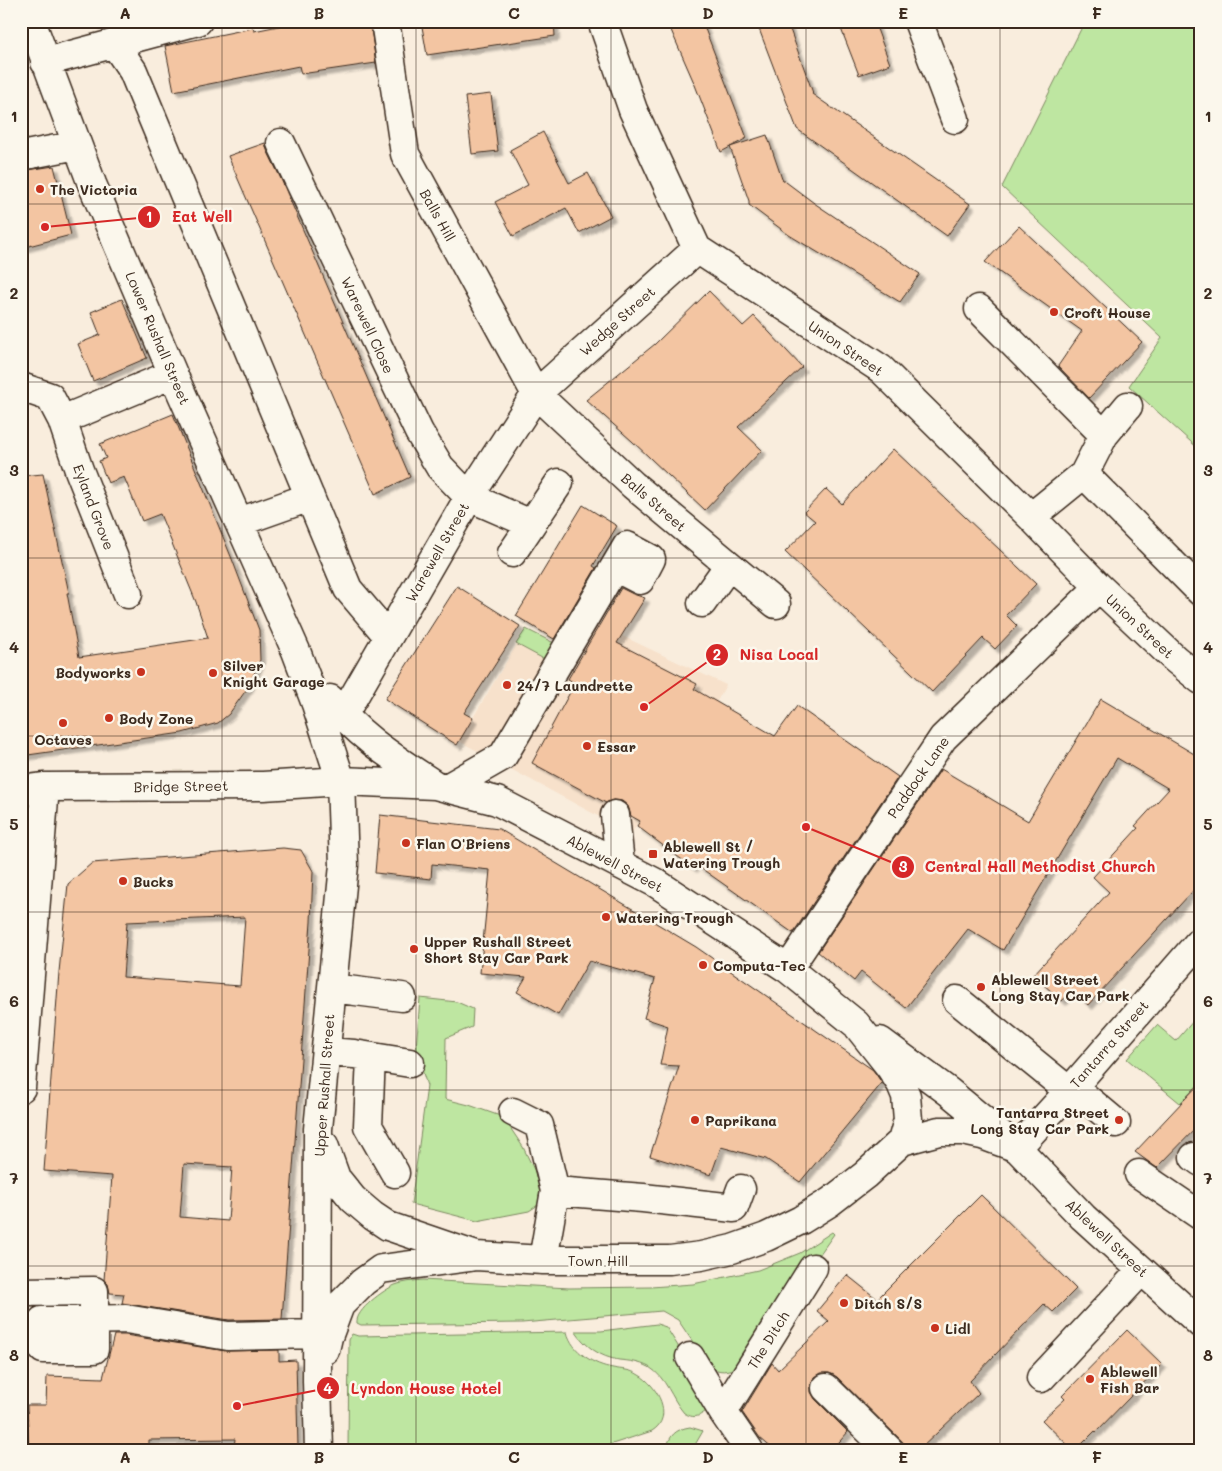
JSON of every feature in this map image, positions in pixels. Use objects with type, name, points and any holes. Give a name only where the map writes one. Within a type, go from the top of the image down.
[{"type":"street","name":"Lower Rushall Street","points":[[31,21],[77,145],[172,374],[296,652],[316,704],[341,782]]},
{"type":"street","points":[[45,62],[198,21]]},
{"type":"street","name":"Balls Hill","points":[[384,21],[405,154],[536,394]]},
{"type":"street","points":[[602,21],[633,110],[697,249]]},
{"type":"street","points":[[918,21],[955,119]]},
{"type":"street","points":[[114,43],[133,71],[348,589],[388,636]]},
{"type":"street","name":"Warewell Close","points":[[281,143],[419,432],[440,467],[468,497]]},
{"type":"street","points":[[21,156],[77,145]]},
{"type":"street","name":"Wedge Street","points":[[536,394],[697,249]]},
{"type":"street","name":"Union Street","points":[[697,249],[881,369],[1031,517],[1098,587],[1175,659],[1201,680]]},
{"type":"street","points":[[979,309],[1104,435]]},
{"type":"street","points":[[62,420],[172,374]]},
{"type":"street","name":"Eyland Grove","points":[[21,387],[50,396],[62,420],[79,470],[128,594]]},
{"type":"street","name":"Warewell Street","points":[[340,713],[349,705],[468,497],[536,394]]},
{"type":"street","name":"Balls Street","points":[[536,394],[633,485],[776,604]]},
{"type":"street","points":[[1031,517],[1084,474],[1104,435],[1128,406]]},
{"type":"street","points":[[1084,474],[1201,592]]},
{"type":"street","points":[[512,553],[559,483]]},
{"type":"street","points":[[239,522],[310,497]]},
{"type":"street","points":[[468,497],[531,524]]},
{"type":"street","points":[[702,603],[729,565]]},
{"type":"street","points":[[441,786],[503,756],[615,566]]},
{"type":"street","name":"Paddock Lane","points":[[788,969],[943,738],[1098,587]]},
{"type":"street","name":"Lower Rushall Street","points":[[296,652],[340,713],[380,747],[441,786]]},
{"type":"street","name":"Ablewell Street","points":[[341,782],[441,786],[497,801],[656,883],[788,969],[856,1024],[950,1092],[1016,1148],[1083,1218],[1201,1324]]},
{"type":"street","name":"Bridge Street","points":[[33,788],[263,786],[341,782]]},
{"type":"street","name":"Upper Rushall Street","points":[[319,1450],[317,1381],[318,1129],[344,865],[341,782]]},
{"type":"street","points":[[21,1088],[33,788]]},
{"type":"street","points":[[615,815],[620,864]]},
{"type":"street","name":"Tantarra Street","points":[[1016,1148],[1071,1089],[1199,944]]},
{"type":"street","points":[[332,988],[402,997]]},
{"type":"street","points":[[957,1000],[1116,1123]]},
{"type":"street","name":"Ablewell Street","points":[[856,1024],[890,1067],[906,1096],[908,1120],[902,1141]]},
{"type":"street","points":[[326,1052],[371,1056],[410,1063]]},
{"type":"street","points":[[371,1056],[368,1126],[395,1173]]},
{"type":"street","points":[[513,1112],[539,1125],[554,1191],[543,1260]]},
{"type":"street","name":"Town Hill","points":[[318,1129],[336,1178],[353,1199],[388,1226],[476,1256],[543,1260],[670,1260],[732,1249],[766,1237],[801,1220],[830,1202],[865,1175],[902,1141]]},
{"type":"street","name":"Ablewell Street","points":[[902,1141],[939,1131],[963,1130],[1016,1148]]},
{"type":"street","points":[[1139,1174],[1201,1216]]},
{"type":"street","points":[[554,1191],[734,1208],[741,1189]]},
{"type":"street","points":[[317,1381],[328,1337],[340,1306],[363,1282],[383,1267],[476,1256]]},
{"type":"street","name":"The Ditch","points":[[723,1412],[813,1268]]},
{"type":"street","points":[[1041,1378],[1141,1271]]},
{"type":"street","points":[[21,1292],[94,1291],[95,1320],[126,1319],[228,1336],[317,1334]]},
{"type":"street","points":[[690,1357],[723,1412],[749,1450]]},
{"type":"street","points":[[826,1388],[889,1450]]},
{"type":"shaded area","points":[[578,615],[726,685],[712,710],[631,834],[459,741],[526,629],[562,647]]},
{"type":"green space","points":[[1085,21],[1201,21],[1201,451],[1129,386],[1162,338],[1002,187]]},
{"type":"green space","points":[[526,629],[562,647],[548,658],[542,658],[516,644]]},
{"type":"green space","points":[[420,998],[457,1002],[473,1009],[472,1027],[446,1038],[445,1099],[503,1117],[523,1147],[541,1184],[538,1205],[529,1211],[477,1221],[411,1204],[427,1086],[416,1050]]},
{"type":"green space","points":[[1201,1012],[1201,1096],[1193,1090],[1180,1103],[1127,1059],[1157,1025],[1176,1041]]},
{"type":"green space","points":[[832,1232],[834,1234],[810,1268],[738,1366],[731,1370],[720,1371],[709,1366],[678,1320],[662,1311],[522,1323],[361,1325],[357,1323],[361,1312],[371,1301],[395,1285],[405,1282],[422,1280],[569,1288],[651,1287],[693,1284],[758,1270],[800,1253]]},
{"type":"green space","points":[[657,1324],[666,1327],[678,1346],[681,1359],[712,1407],[699,1416],[684,1413],[665,1382],[649,1367],[634,1362],[612,1359],[600,1354],[584,1342],[575,1331],[601,1331]]},
{"type":"green space","points":[[567,1332],[574,1346],[591,1361],[632,1372],[639,1375],[652,1386],[661,1401],[663,1410],[659,1425],[652,1431],[594,1450],[348,1450],[349,1340],[352,1334],[358,1336]]},
{"type":"green space","points":[[690,1427],[703,1431],[692,1450],[667,1450],[671,1437],[677,1431]]},
{"type":"building","points":[[303,21],[370,21],[376,63],[301,74],[299,66],[174,91],[165,46],[253,28],[254,31]]},
{"type":"building","points":[[421,21],[554,21],[555,36],[427,55]]},
{"type":"building","points":[[667,21],[702,21],[747,138],[721,152]]},
{"type":"building","points":[[756,21],[787,21],[812,94],[970,204],[947,236],[797,129]]},
{"type":"building","points":[[838,21],[874,21],[890,64],[859,75]]},
{"type":"building","points":[[491,94],[498,151],[472,154],[465,97]]},
{"type":"building","points":[[543,132],[569,183],[588,173],[611,216],[579,233],[566,208],[513,236],[495,202],[528,185],[510,150]]},
{"type":"building","points":[[767,135],[782,179],[814,203],[920,274],[900,302],[789,235],[749,205],[730,147]]},
{"type":"building","points":[[265,143],[410,477],[375,494],[228,156]]},
{"type":"building","points":[[54,166],[71,235],[21,248],[21,171]]},
{"type":"building","name":"Croft House","points":[[1019,226],[1142,342],[1089,398],[1058,366],[1082,331],[985,262]]},
{"type":"building","points":[[709,291],[743,326],[754,316],[802,367],[738,427],[762,450],[705,510],[586,400],[655,344]]},
{"type":"building","points":[[122,299],[147,358],[93,381],[78,344],[100,335],[91,312]]},
{"type":"building","points":[[173,414],[259,630],[260,660],[249,686],[229,714],[218,723],[182,733],[21,756],[21,476],[43,474],[69,593],[67,593],[79,657],[208,638],[196,602],[160,514],[142,521],[124,477],[108,483],[99,461],[106,458],[100,444]]},
{"type":"building","points":[[893,449],[1036,584],[1006,615],[1017,626],[995,649],[983,638],[932,692],[785,552],[815,521],[804,512],[826,489],[842,504]]},
{"type":"building","points":[[583,505],[617,526],[593,566],[596,568],[554,639],[516,616]]},
{"type":"building","points":[[457,586],[520,626],[464,713],[473,718],[457,745],[385,699]]},
{"type":"building","points":[[621,588],[645,598],[617,643],[697,684],[694,689],[775,736],[797,706],[898,777],[793,933],[695,864],[693,868],[637,826],[640,821],[631,816],[628,806],[622,801],[613,800],[606,803],[532,763],[575,683],[568,679]]},
{"type":"building","points":[[1101,699],[1201,758],[1201,882],[1088,1005],[1072,990],[1062,1001],[1033,975],[1109,892],[1093,877],[1138,828],[1135,826],[1169,789],[1117,758],[1003,950],[968,929],[906,1008],[861,972],[854,981],[818,952],[941,769],[1028,821]]},
{"type":"building","points":[[380,815],[499,829],[696,947],[873,1070],[882,1083],[800,1182],[766,1159],[721,1147],[711,1175],[650,1156],[679,1066],[660,1065],[668,1026],[644,1018],[655,979],[589,961],[558,1015],[517,992],[526,977],[480,973],[490,870],[432,864],[431,879],[375,873]]},
{"type":"building","points":[[283,848],[301,850],[313,871],[311,922],[282,1319],[229,1320],[122,1303],[124,1294],[110,1293],[108,1284],[104,1280],[112,1176],[44,1171],[59,972],[68,884],[92,863]],"holes":[[[245,917],[240,986],[123,977],[127,922]],[[184,1164],[232,1167],[228,1221],[180,1217]]]},
{"type":"building","points":[[1201,1082],[1201,1123],[1157,1168],[1135,1152]]},
{"type":"building","name":"Lidl","points":[[981,1195],[1076,1289],[1053,1312],[1044,1304],[970,1381],[979,1393],[919,1450],[911,1450],[837,1377],[829,1373],[821,1373],[815,1377],[811,1385],[811,1392],[815,1399],[848,1432],[832,1450],[774,1450],[760,1438],[742,1412],[772,1363],[778,1370],[829,1321],[817,1311],[847,1275],[877,1299]]},
{"type":"building","points":[[1127,1330],[1162,1364],[1096,1432],[1076,1450],[1073,1450],[1042,1420],[1065,1399],[1062,1396]]},
{"type":"building","points":[[114,1335],[125,1335],[226,1351],[279,1350],[279,1361],[296,1360],[298,1447],[234,1447],[235,1439],[149,1440],[149,1447],[139,1447],[140,1450],[29,1450],[27,1405],[46,1405],[47,1376],[103,1378]]},
{"type":"place","name":"The Victoria","points":[[40,189]]},
{"type":"place","name":"Eat Well","points":[[45,227]]},
{"type":"place","name":"Croft House","points":[[1054,312]]},
{"type":"place","name":"Bodyworks","points":[[141,672]]},
{"type":"place","name":"Silver Knight Garage","points":[[213,673]]},
{"type":"place","name":"24/7 Laundrette","points":[[507,685]]},
{"type":"place","name":"Nisa Local","points":[[644,707]]},
{"type":"place","name":"Body Zone","points":[[109,718]]},
{"type":"place","name":"Octaves","points":[[63,723]]},
{"type":"place","name":"Essar","points":[[587,746]]},
{"type":"place","name":"Central Hall Methodist Church","points":[[806,827]]},
{"type":"place","name":"Flan O'Briens","points":[[406,843]]},
{"type":"place","name":"Ablewell St / Watering Trough","points":[[653,854]]},
{"type":"place","name":"Bucks","points":[[123,881]]},
{"type":"place","name":"Watering Trough","points":[[606,917]]},
{"type":"place","name":"Upper Rushall Street Short Stay Car Park","points":[[414,949]]},
{"type":"place","name":"Computa-Tec","points":[[703,965]]},
{"type":"place","name":"Ablewell Street Long Stay Car Park","points":[[981,987]]},
{"type":"place","name":"Paprikana","points":[[695,1120]]},
{"type":"place","name":"Tantarra Street Long Stay Car Park","points":[[1119,1120]]},
{"type":"place","name":"Ditch S/S","points":[[844,1303]]},
{"type":"place","name":"Lidl","points":[[935,1328]]},
{"type":"place","name":"Ablewell Fish Bar","points":[[1090,1379]]},
{"type":"place","name":"Lyndon House Hotel","points":[[237,1406]]}]
